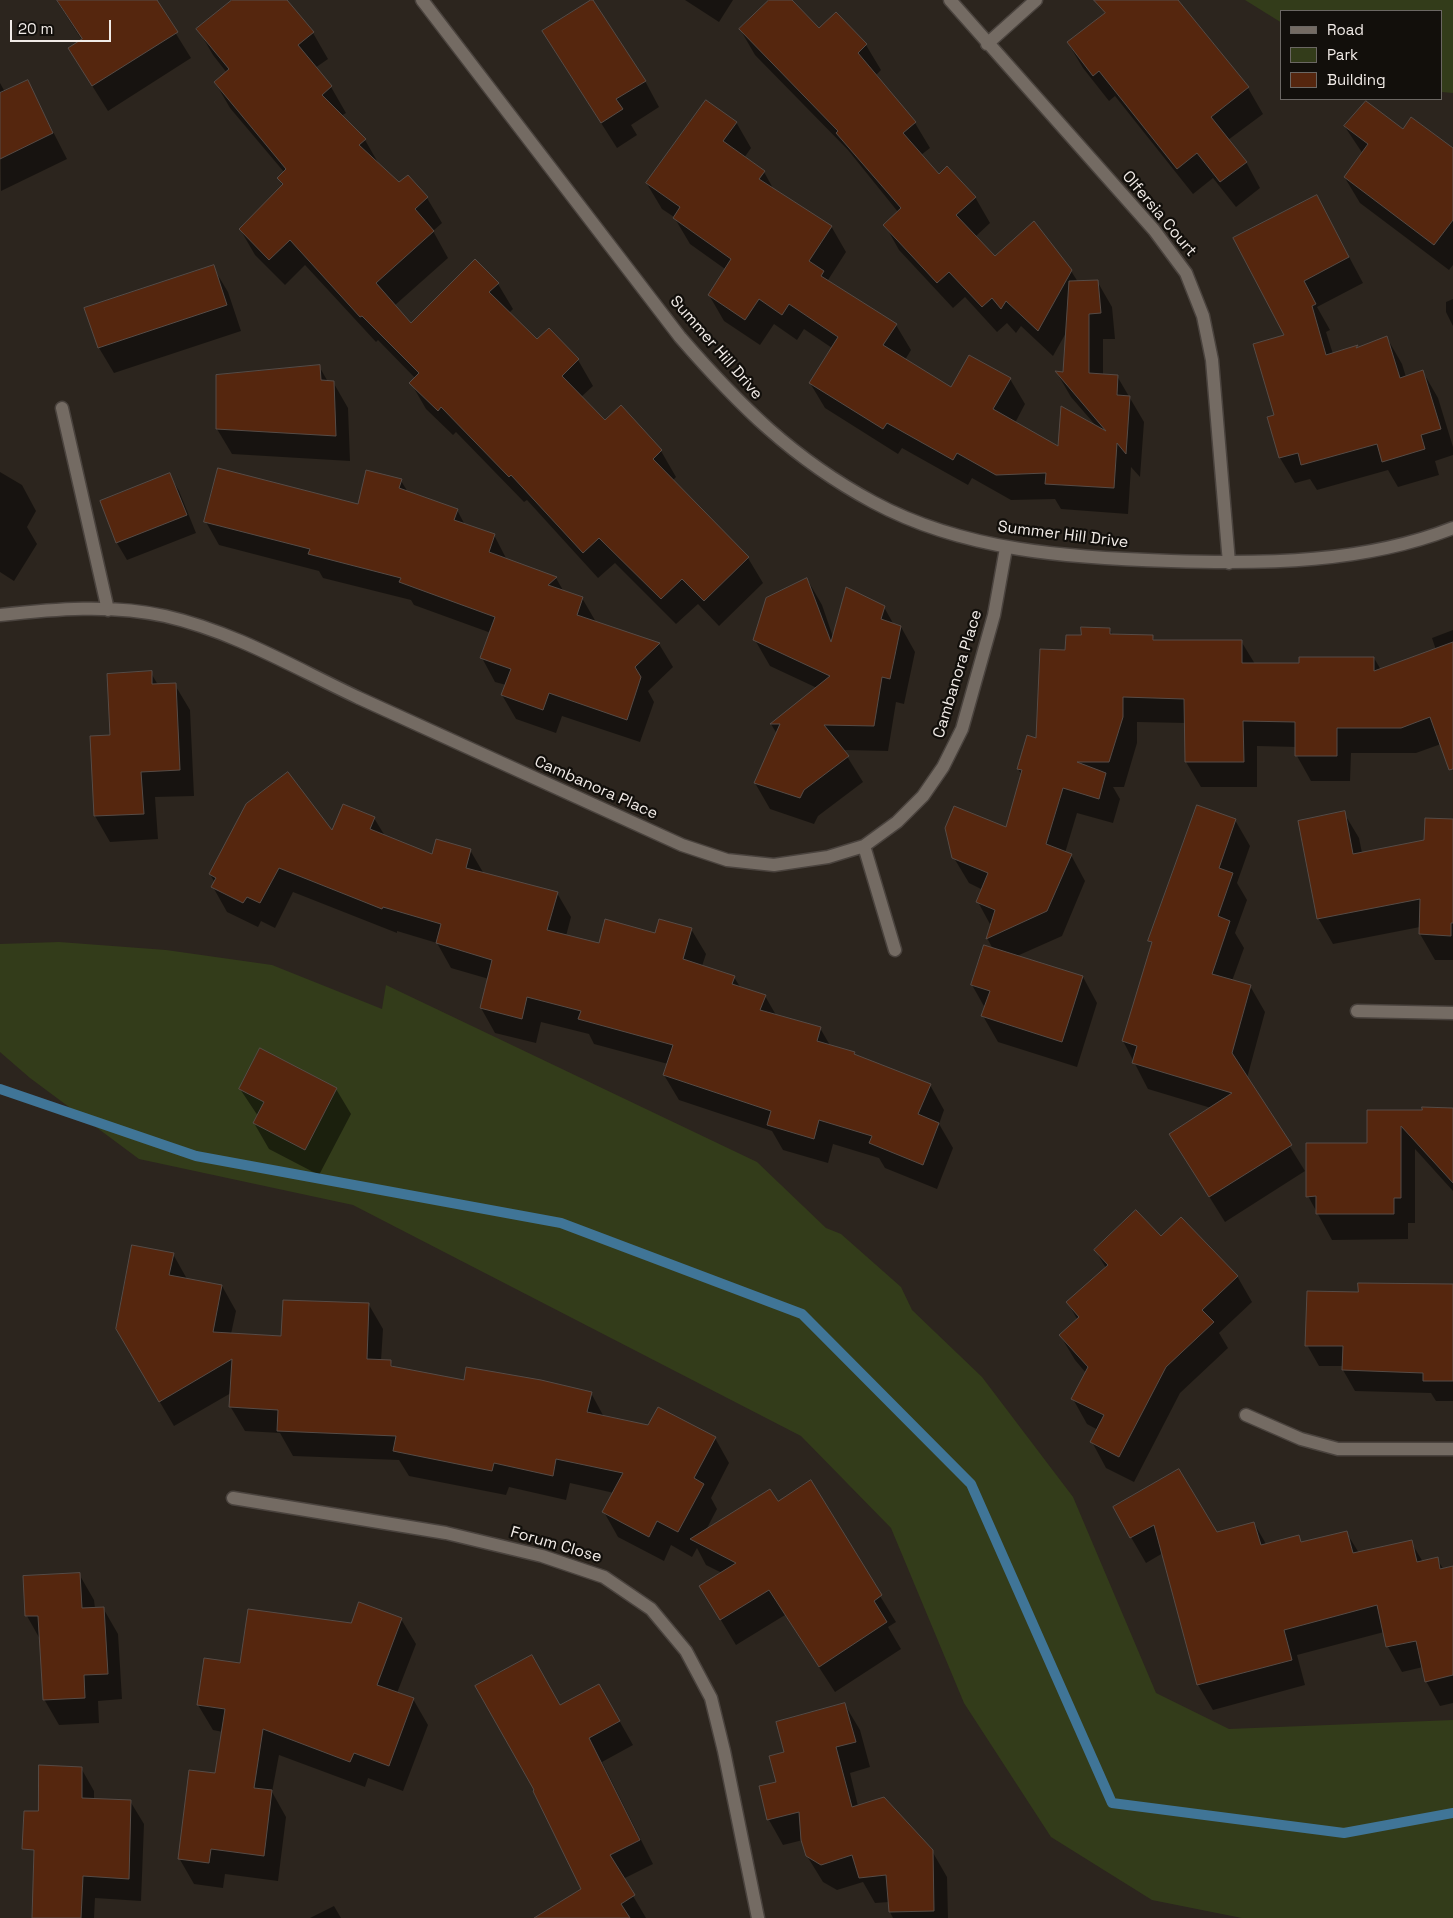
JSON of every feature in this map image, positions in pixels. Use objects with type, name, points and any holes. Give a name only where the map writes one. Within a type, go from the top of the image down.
[{"type":"street","name":"Summer Hill Drive","points":[[422,0],[680,337],[726,389],[774,436],[820,470],[874,503],[932,527],[1006,548],[1108,559],[1229,563],[1293,562],[1356,554],[1432,536],[1453,528]]},
{"type":"street","name":"Olfersia Court","points":[[950,0],[987,44],[1154,230],[1186,273],[1203,316],[1212,360],[1229,563]]},
{"type":"street","points":[[987,44],[1036,0]]},
{"type":"street","points":[[62,408],[108,610]]},
{"type":"street","name":"Cambanora Place","points":[[0,615],[48,609],[108,610],[163,616],[218,631],[682,845],[727,860],[774,865],[828,857],[864,846],[898,822],[923,796],[944,767],[962,729],[994,615],[1006,548]]},
{"type":"street","points":[[864,846],[895,950]]},
{"type":"street","points":[[1357,1011],[1453,1012]]},
{"type":"street","points":[[1246,1415],[1301,1439],[1338,1449],[1453,1450]]},
{"type":"street","name":"Forum Close","points":[[233,1498],[446,1533],[542,1556],[604,1576],[651,1610],[686,1651],[711,1698],[724,1751],[758,1918]]},
{"type":"green space","points":[[1245,0],[1453,0],[1453,93],[1443,92],[1443,10],[1280,10],[1280,22]]},
{"type":"green space","points":[[59,942],[166,950],[272,965],[382,1009],[386,985],[757,1162],[826,1228],[841,1234],[901,1287],[912,1310],[982,1377],[1073,1497],[1156,1693],[1229,1729],[1453,1720],[1453,1918],[1242,1918],[1152,1900],[1051,1837],[964,1703],[891,1528],[801,1436],[353,1205],[139,1159],[30,1078],[0,1052],[0,944]]},
{"type":"building","points":[[57,0],[157,0],[178,32],[92,86],[68,48],[82,39]]},
{"type":"building","points":[[232,0],[287,0],[314,32],[298,45],[332,86],[322,95],[366,139],[359,145],[399,182],[408,175],[428,197],[415,209],[434,231],[376,283],[411,323],[475,259],[499,283],[489,292],[537,339],[549,328],[579,359],[562,376],[605,420],[621,405],[662,450],[653,459],[749,557],[704,601],[682,579],[661,599],[599,538],[583,553],[511,475],[509,477],[441,407],[438,411],[409,383],[419,373],[362,316],[360,317],[290,240],[269,260],[239,229],[283,184],[277,178],[286,169],[214,82],[229,69],[196,29]]},
{"type":"building","points":[[593,0],[646,81],[616,99],[623,109],[601,123],[542,31]]},
{"type":"building","points":[[769,0],[792,0],[819,28],[836,12],[867,44],[858,53],[916,122],[903,133],[939,174],[947,166],[976,197],[956,215],[995,256],[1034,221],[1072,270],[1038,331],[1006,301],[1001,309],[992,298],[982,307],[949,272],[937,283],[883,225],[901,208],[836,133],[838,131],[739,29]]},
{"type":"building","points":[[1094,0],[1178,0],[1249,87],[1211,117],[1247,162],[1220,182],[1197,153],[1177,169],[1099,71],[1093,76],[1067,42],[1105,13]]},
{"type":"building","points":[[28,80],[53,133],[0,159],[0,93]]},
{"type":"building","points":[[706,100],[737,122],[723,141],[765,171],[759,179],[832,226],[809,261],[824,271],[821,276],[897,324],[883,345],[951,387],[969,355],[1011,378],[993,409],[1058,446],[1061,406],[1106,431],[1055,371],[1063,372],[1069,281],[1098,280],[1101,313],[1089,314],[1089,373],[1118,375],[1117,395],[1130,396],[1126,454],[1117,443],[1114,488],[1045,484],[1046,473],[996,475],[957,453],[953,460],[887,423],[883,429],[809,383],[838,337],[789,304],[782,315],[759,299],[745,320],[708,295],[731,259],[673,218],[680,207],[646,183]]},
{"type":"building","points":[[1366,101],[1403,129],[1411,117],[1453,148],[1453,220],[1434,245],[1344,177],[1368,144],[1344,126]]},
{"type":"building","points":[[1317,195],[1349,257],[1304,281],[1316,304],[1312,306],[1326,355],[1358,345],[1356,348],[1387,336],[1400,378],[1423,370],[1441,429],[1421,435],[1425,449],[1382,462],[1377,444],[1301,465],[1298,453],[1279,458],[1267,417],[1274,415],[1253,344],[1284,335],[1233,238]]},
{"type":"building","points":[[214,265],[227,305],[98,348],[84,308]]},
{"type":"building","points":[[320,365],[321,380],[334,381],[336,436],[216,429],[216,375]]},
{"type":"building","points":[[218,468],[358,504],[366,470],[402,479],[399,488],[458,509],[454,520],[495,534],[489,552],[557,577],[548,585],[583,597],[577,615],[660,643],[635,667],[641,677],[627,720],[549,693],[543,710],[501,695],[511,669],[480,658],[495,617],[399,582],[401,578],[308,554],[310,549],[204,522]]},
{"type":"building","points":[[170,473],[187,515],[116,543],[100,501]]},
{"type":"building","points":[[807,578],[831,642],[846,587],[885,606],[881,619],[901,626],[890,679],[882,677],[874,726],[824,725],[849,756],[804,790],[800,798],[754,783],[780,724],[770,724],[830,676],[753,640],[766,598]]},
{"type":"building","points":[[1081,627],[1110,628],[1110,634],[1153,635],[1153,640],[1242,640],[1242,663],[1299,663],[1299,657],[1374,657],[1374,671],[1453,642],[1453,769],[1449,770],[1430,717],[1401,728],[1337,728],[1337,756],[1295,756],[1295,722],[1243,721],[1244,762],[1185,762],[1184,699],[1123,697],[1123,717],[1109,762],[1077,762],[1106,773],[1099,799],[1063,788],[1046,844],[1072,854],[1047,911],[986,939],[995,910],[976,902],[988,873],[952,858],[945,828],[954,806],[1006,827],[1022,770],[1017,769],[1027,735],[1036,738],[1040,649],[1065,650],[1066,635],[1081,635]]},
{"type":"building","points":[[152,671],[152,684],[176,683],[180,770],[141,772],[144,814],[94,816],[90,736],[110,735],[107,674]]},
{"type":"building","points":[[288,772],[332,830],[343,804],[375,817],[370,829],[432,854],[436,839],[471,849],[466,868],[558,892],[547,930],[599,943],[605,919],[655,933],[659,919],[692,928],[683,959],[735,976],[732,984],[766,995],[760,1010],[821,1027],[817,1041],[855,1052],[854,1054],[931,1084],[918,1114],[939,1123],[923,1165],[869,1143],[872,1136],[819,1120],[814,1139],[767,1125],[771,1111],[663,1075],[673,1045],[578,1019],[581,1011],[527,997],[522,1019],[480,1008],[492,960],[436,943],[441,924],[383,907],[382,909],[279,868],[260,903],[247,897],[243,903],[211,887],[216,878],[209,874],[246,804]]},
{"type":"building","points":[[1197,805],[1236,819],[1219,868],[1233,873],[1218,916],[1230,921],[1212,974],[1251,985],[1232,1053],[1292,1145],[1209,1197],[1169,1134],[1232,1093],[1132,1063],[1137,1046],[1122,1041],[1152,942],[1148,941]]},
{"type":"building","points":[[1345,811],[1353,854],[1424,840],[1425,818],[1453,819],[1453,923],[1451,923],[1451,936],[1419,934],[1420,899],[1317,919],[1298,821]]},
{"type":"building","points":[[984,945],[1083,976],[1062,1042],[981,1016],[990,991],[971,985]]},
{"type":"building","points":[[260,1048],[337,1088],[305,1150],[253,1123],[264,1102],[239,1089]]},
{"type":"building","points":[[1422,1107],[1453,1108],[1453,1183],[1401,1126],[1401,1198],[1394,1198],[1394,1214],[1316,1214],[1316,1196],[1306,1197],[1306,1143],[1367,1143],[1367,1110],[1422,1110]]},
{"type":"building","points":[[1136,1210],[1161,1236],[1181,1217],[1238,1276],[1202,1310],[1214,1322],[1166,1367],[1119,1457],[1090,1442],[1104,1415],[1071,1399],[1088,1367],[1059,1335],[1079,1317],[1066,1302],[1108,1265],[1094,1250]]},
{"type":"building","points":[[132,1245],[174,1253],[169,1275],[222,1285],[213,1332],[281,1336],[283,1300],[369,1303],[367,1359],[391,1360],[391,1366],[464,1380],[466,1367],[541,1380],[592,1392],[587,1412],[648,1425],[658,1407],[716,1437],[694,1478],[704,1484],[678,1532],[657,1521],[649,1537],[602,1512],[623,1473],[556,1459],[553,1476],[494,1463],[492,1471],[393,1451],[396,1436],[277,1431],[278,1410],[229,1407],[232,1359],[159,1402],[116,1329]]},
{"type":"building","points":[[1358,1283],[1453,1284],[1453,1381],[1423,1381],[1423,1373],[1342,1370],[1343,1346],[1305,1346],[1307,1291],[1358,1292]]},
{"type":"building","points":[[1179,1469],[1217,1532],[1254,1522],[1261,1545],[1299,1535],[1301,1542],[1347,1531],[1353,1553],[1412,1540],[1417,1562],[1438,1557],[1440,1569],[1453,1566],[1453,1675],[1425,1682],[1416,1641],[1386,1647],[1377,1605],[1284,1630],[1292,1660],[1197,1685],[1154,1525],[1130,1538],[1113,1507]]},
{"type":"building","points":[[811,1480],[882,1595],[874,1601],[887,1622],[819,1667],[769,1590],[720,1620],[699,1586],[736,1563],[690,1539],[770,1489],[778,1501]]},
{"type":"building","points":[[80,1573],[82,1608],[104,1607],[108,1674],[84,1675],[85,1698],[43,1700],[38,1616],[25,1616],[23,1576]]},
{"type":"building","points":[[359,1602],[402,1618],[377,1685],[414,1698],[389,1766],[354,1753],[350,1762],[263,1729],[254,1788],[272,1790],[264,1856],[211,1849],[209,1863],[178,1859],[189,1770],[215,1773],[225,1709],[197,1705],[204,1658],[240,1663],[248,1609],[351,1623]]},
{"type":"building","points":[[532,1655],[560,1705],[599,1684],[620,1721],[589,1738],[640,1840],[610,1855],[635,1895],[621,1904],[630,1918],[534,1918],[581,1889],[534,1790],[475,1686]]},
{"type":"building","points":[[845,1703],[856,1742],[836,1747],[852,1807],[884,1797],[933,1850],[934,1911],[889,1912],[886,1875],[859,1878],[852,1855],[821,1865],[806,1856],[801,1840],[799,1812],[767,1820],[759,1786],[776,1782],[769,1756],[784,1752],[776,1722]]},
{"type":"building","points":[[39,1765],[82,1767],[82,1798],[131,1800],[129,1879],[83,1876],[81,1918],[32,1918],[34,1850],[22,1849],[24,1811],[38,1811]]},
{"type":"waterway","points":[[0,1089],[196,1156],[561,1223],[802,1314],[971,1484],[1112,1803],[1344,1833],[1453,1813]]}]
